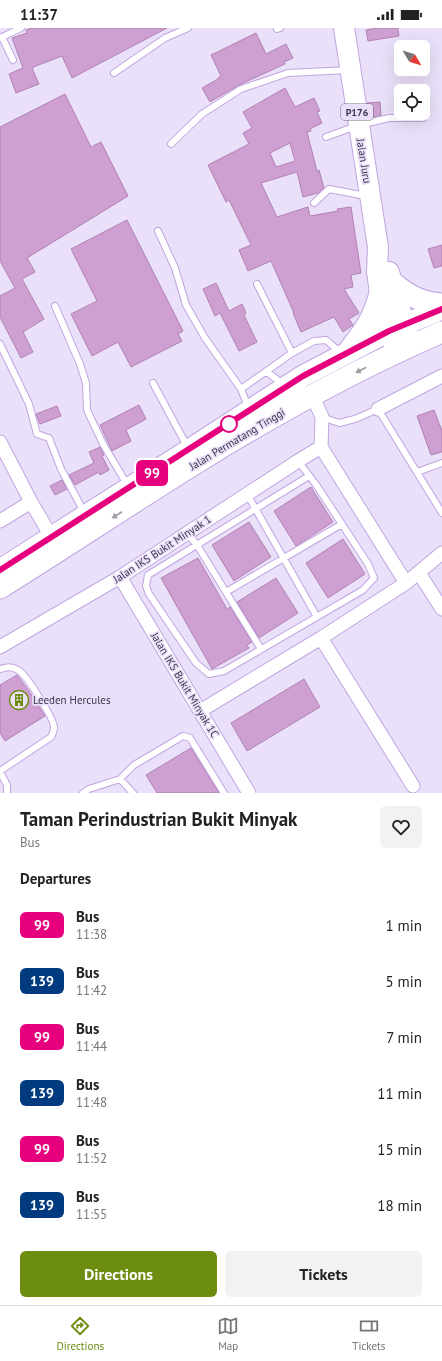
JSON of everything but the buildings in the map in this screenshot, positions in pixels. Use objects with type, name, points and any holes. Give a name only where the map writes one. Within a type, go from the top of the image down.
[{"type":"highway","points":[[344,356],[369,324],[386,288],[402,291],[415,299],[428,303],[442,304]]},
{"type":"highway","name":"Jalan Permatang Tinggi","points":[[0,588],[56,544],[193,456],[250,410],[303,376],[397,328],[442,309]]},
{"type":"highway","name":"Jalan Permatang Tinggi","points":[[193,456],[403,349],[442,332]]},
{"type":"highway","name":"Jalan Permatang Tinggi","points":[[0,570],[56,544]]},
{"type":"main road","name":"Jalan Juru","points":[[344,28],[378,247],[377,272],[386,288],[403,349]]},
{"type":"street","points":[[378,409],[442,376]]},
{"type":"street","points":[[312,395],[322,417],[321,447],[406,583]]},
{"type":"street","points":[[0,442],[31,502],[56,544]]},
{"type":"street","name":"Jalan IKS Bukit Minyak 1","points":[[0,647],[120,577],[321,447]]},
{"type":"street","points":[[0,521],[31,502]]},
{"type":"street","points":[[200,711],[321,638],[406,583],[442,553]]},
{"type":"street","points":[[419,573],[442,609]]},
{"type":"street","name":"Jalan IKS Bukit Minyak 1C","points":[[120,577],[249,793]]},
{"type":"street","points":[[321,638],[413,786]]},
{"type":"lane","points":[[13,60],[1,37],[20,28]]},
{"type":"lane","points":[[114,73],[165,38],[188,28]]},
{"type":"lane","points":[[171,144],[202,114],[242,89],[288,73],[350,70]]},
{"type":"lane","points":[[326,137],[359,125],[394,118]]},
{"type":"lane","points":[[314,203],[329,189],[370,196]]},
{"type":"lane","points":[[158,231],[175,268],[186,305],[205,338],[241,390],[250,410]]},
{"type":"lane","points":[[257,284],[292,353]]},
{"type":"lane","points":[[55,306],[80,364],[86,383],[87,410],[103,444],[133,495]]},
{"type":"lane","points":[[241,390],[292,353],[314,341],[326,340],[344,356]]},
{"type":"lane","points":[[0,344],[29,404],[37,434],[49,438],[61,469],[90,522]]},
{"type":"lane","points":[[267,372],[287,387]]},
{"type":"lane","points":[[153,383],[193,456]]},
{"type":"lane","points":[[322,417],[339,423],[355,419],[378,409],[442,513]]},
{"type":"lane","points":[[298,461],[309,476],[342,524],[368,564],[374,578],[363,590],[317,617],[224,671],[209,674],[196,663],[149,594],[146,586],[148,575],[309,476]]},
{"type":"lane","points":[[417,472],[442,463]]},
{"type":"lane","points":[[247,494],[317,617]]},
{"type":"lane","points":[[226,592],[342,524]]},
{"type":"lane","points":[[187,533],[197,545],[261,649]]},
{"type":"lane","points":[[0,669],[10,666],[20,670],[28,680],[50,716],[54,728],[51,737],[0,772],[7,785],[7,793]]},
{"type":"lane","points":[[83,793],[89,789],[120,779],[134,766],[183,736],[190,738],[224,793]]},
{"type":"lane","points":[[120,779],[133,793]]},
{"type":"bus line","name":"99","points":[[0,570],[303,376],[344,356],[389,331],[442,309]]},
{"type":"place","name":"Leeden Hercules","points":[[19,700]]}]
